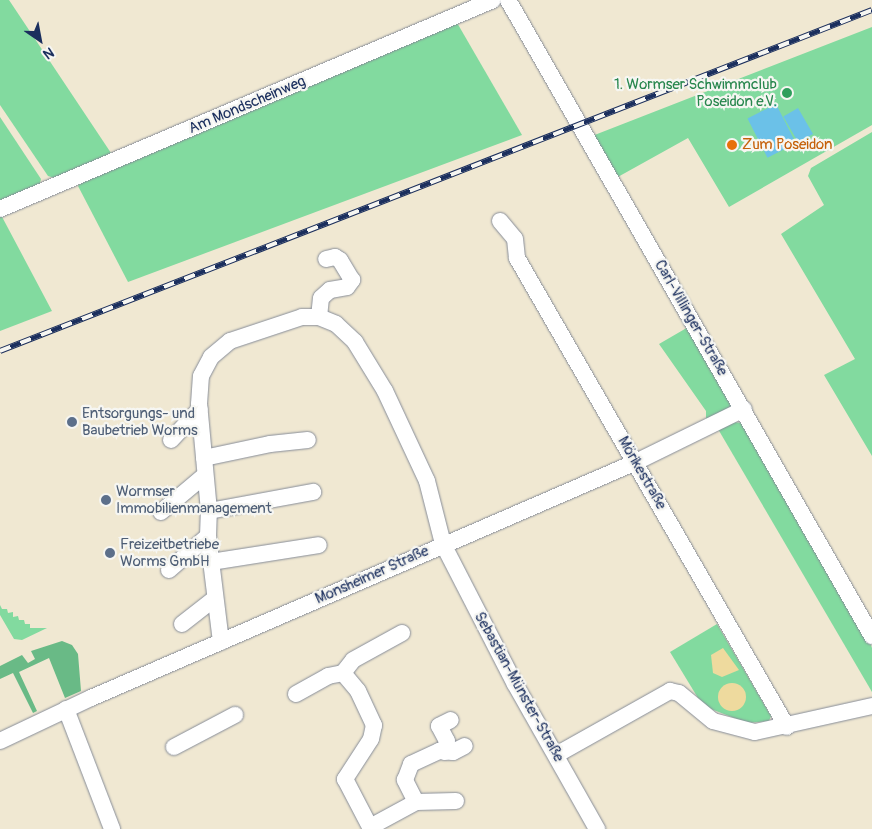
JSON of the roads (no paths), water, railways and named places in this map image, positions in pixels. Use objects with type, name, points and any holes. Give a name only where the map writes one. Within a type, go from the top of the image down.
[{"type":"street","name":"Am Mondscheinweg","points":[[0,209],[494,0]]},
{"type":"street","name":"Carl-Villinger-Straße","points":[[508,0],[744,409],[872,636]]},
{"type":"street","name":"Mörikestraße","points":[[500,221],[515,239],[517,258],[787,727]]},
{"type":"street","points":[[221,642],[214,599],[208,536],[210,511],[200,409],[201,376],[210,357],[220,347],[230,341],[288,321],[307,316],[318,317],[321,298],[330,290],[347,287],[352,280],[340,260],[335,257],[326,260]]},
{"type":"street","name":"Sebastian-Münster-Straße","points":[[318,317],[336,324],[355,342],[385,391],[427,481],[443,544],[515,684],[597,829]]},
{"type":"street","points":[[171,440],[200,409]]},
{"type":"street","name":"Monsheimer Straße","points":[[0,742],[66,709],[636,462],[744,409]]},
{"type":"street","points":[[161,512],[205,466],[270,444],[308,440]]},
{"type":"street","points":[[210,511],[313,492]]},
{"type":"street","points":[[169,570],[208,536]]},
{"type":"street","points":[[210,562],[319,545]]},
{"type":"street","points":[[182,624],[214,599]]},
{"type":"street","points":[[296,694],[328,676],[343,674],[353,660],[402,633]]},
{"type":"street","points":[[343,674],[358,691],[374,725],[371,739],[345,779],[370,828],[416,802],[456,801]]},
{"type":"street","points":[[556,755],[670,691],[679,692],[704,715],[730,728],[757,732],[787,727],[872,706]]},
{"type":"street","points":[[66,709],[112,829]]},
{"type":"street","points":[[174,748],[235,715]]},
{"type":"street","points":[[446,752],[447,741],[440,726],[451,720]]},
{"type":"street","points":[[416,802],[405,780],[411,764],[432,753],[453,752],[465,746]]},
{"type":"water","points":[[776,104],[796,143],[767,158],[747,119]]},
{"type":"water","points":[[798,108],[813,134],[798,142],[783,116]]},
{"type":"railway","points":[[0,351],[872,10]]},
{"type":"place","name":"1. Wormser Schwimmclub Poseidon e.V.","points":[[787,93]]},
{"type":"place","name":"Zum Poseidon","points":[[732,145]]},
{"type":"place","name":"Entsorgungs- und Baubetrieb Worms","points":[[72,422]]},
{"type":"place","name":"Wormser Immobilienmanagement","points":[[106,500]]},
{"type":"place","name":"Freizeitbetriebe Worms GmbH","points":[[110,553]]}]
